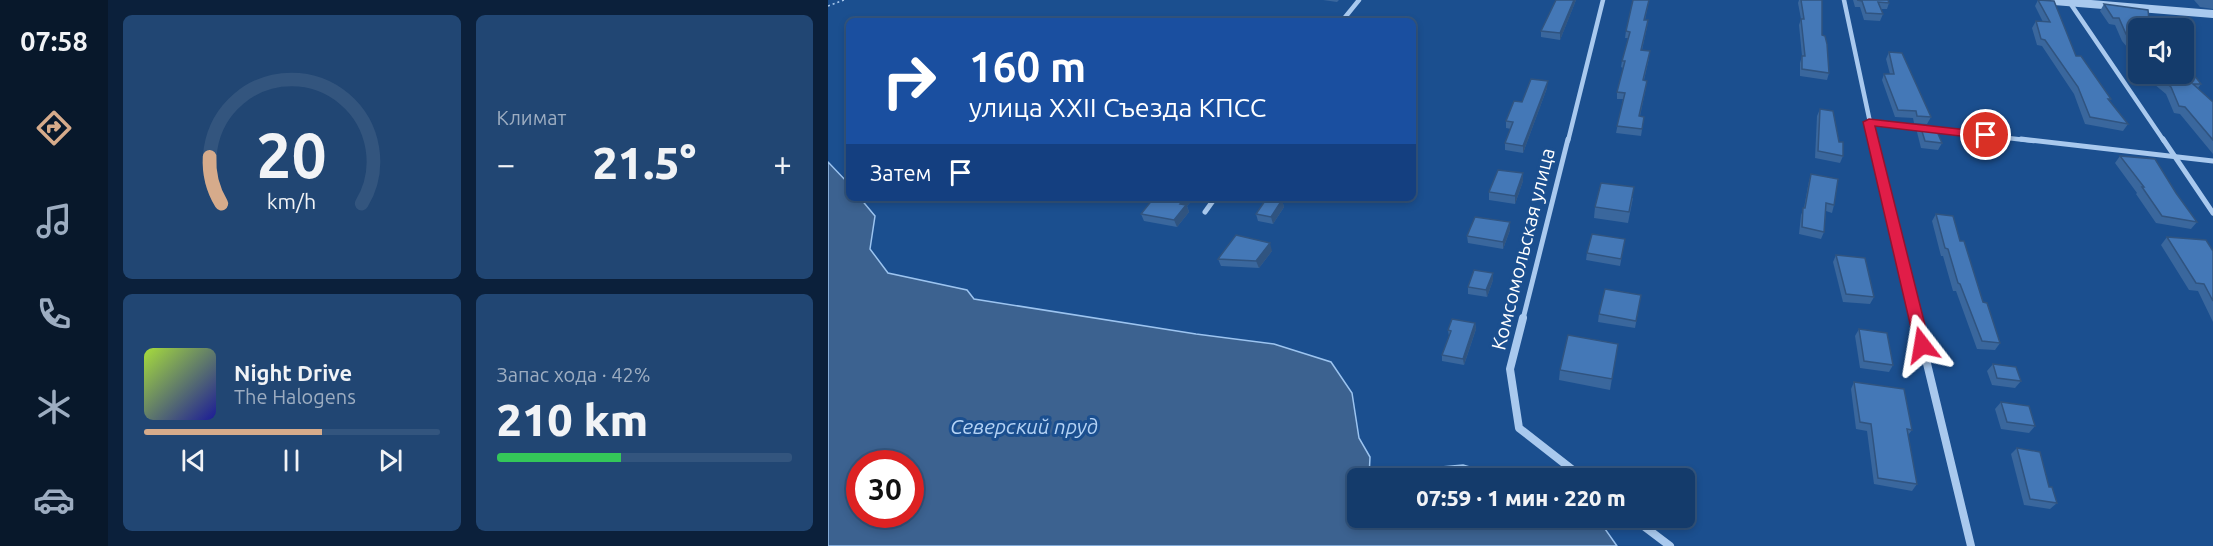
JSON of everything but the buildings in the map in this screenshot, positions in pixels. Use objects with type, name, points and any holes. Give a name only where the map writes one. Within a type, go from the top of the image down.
[{"type":"street","points":[[1344,18],[1359,0]]},
{"type":"street","name":"Комсомольская улица","points":[[1571,468],[1519,428],[1510,369],[1603,0]]},
{"type":"street","points":[[1844,0],[1869,122],[1971,546]]},
{"type":"street","points":[[2042,0],[2213,14]]},
{"type":"street","points":[[2069,1],[2213,213]]},
{"type":"street","points":[[1869,122],[2213,161]]},
{"type":"street","points":[[1205,212],[1213,201]]},
{"type":"street","points":[[1646,528],[1670,546]]},
{"type":"path","points":[[828,6],[843,0]]},
{"type":"water","name":"Северский пруд","points":[[828,162],[846,181],[846,201],[862,201],[875,216],[870,249],[888,273],[967,290],[974,299],[1274,344],[1331,362],[1352,393],[1359,438],[1370,457],[1369,468],[1347,468],[1347,528],[1604,528],[1617,546],[828,546]]},
{"type":"water","points":[[1463,465],[1473,468],[1430,468]]},
{"type":"route","points":[[1922,345],[1869,122],[1986,135]]}]
